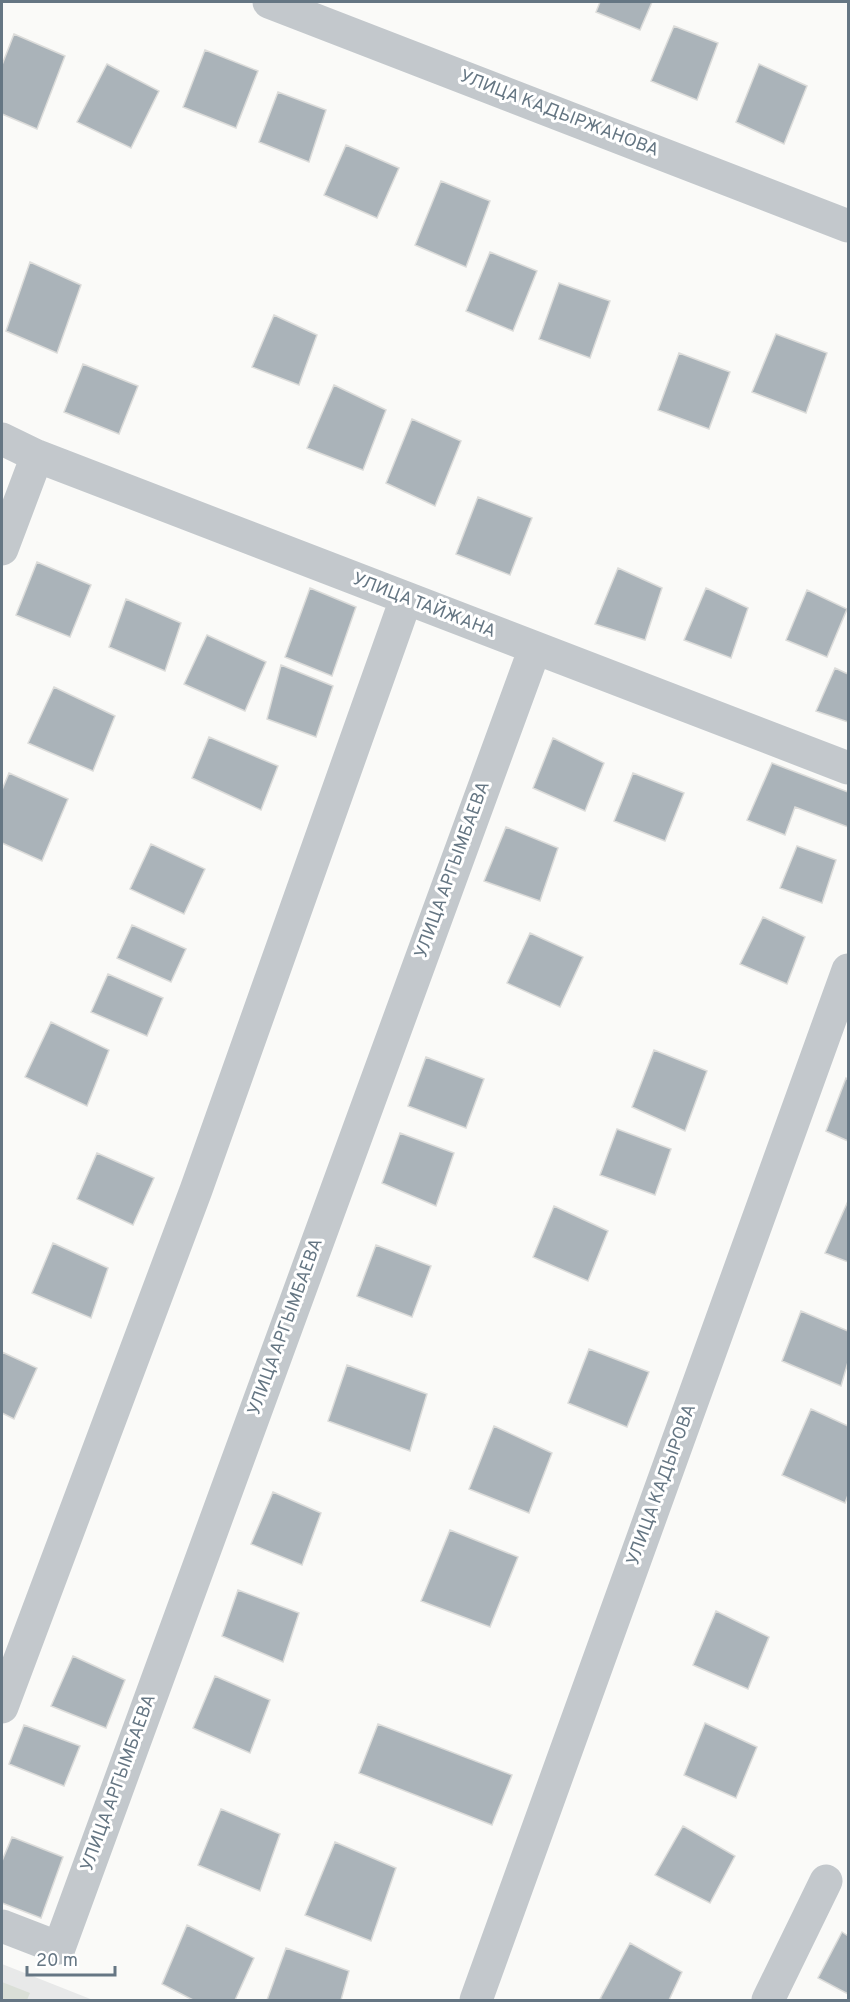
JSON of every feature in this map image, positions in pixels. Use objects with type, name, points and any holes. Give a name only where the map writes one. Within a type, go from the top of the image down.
[{"type":"street","name":"УЛИЦА КАДЫРЖАНОВА","points":[[269,2],[849,226]]},
{"type":"street","name":"УЛИЦА ТАЙЖАНА","points":[[2,439],[37,456],[849,768]]},
{"type":"street","points":[[2,549],[37,456]]},
{"type":"street","points":[[2,1707],[196,1190],[406,599]]},
{"type":"street","name":"УЛИЦА АРГЫМБАЕВА","points":[[2,1926],[58,1948],[535,648]]},
{"type":"street","name":"УЛИЦА КАДЫРОВА","points":[[476,2001],[849,970]]},
{"type":"street","points":[[768,2001],[826,1881]]},
{"type":"shaded area","points":[[2,1964],[93,2000],[2,2000]]},
{"type":"shaded area","points":[[2,1982],[30,1993],[27,2000],[2,2000]]},
{"type":"building","points":[[600,2],[652,2],[640,30],[596,12]]},
{"type":"building","points":[[674,26],[718,43],[697,100],[651,81]]},
{"type":"building","points":[[14,34],[65,56],[37,129],[2,114],[2,65]]},
{"type":"building","points":[[205,50],[258,71],[236,128],[183,107]]},
{"type":"building","points":[[107,64],[159,91],[131,148],[77,122]]},
{"type":"building","points":[[759,64],[807,86],[784,144],[736,122]]},
{"type":"building","points":[[278,92],[326,110],[309,162],[259,142]]},
{"type":"building","points":[[346,145],[399,168],[377,218],[324,195]]},
{"type":"building","points":[[441,181],[490,201],[466,267],[415,245]]},
{"type":"building","points":[[490,252],[537,271],[513,331],[466,311]]},
{"type":"building","points":[[30,262],[81,285],[57,353],[6,331]]},
{"type":"building","points":[[559,283],[610,301],[590,358],[539,339]]},
{"type":"building","points":[[274,315],[317,335],[299,385],[252,367]]},
{"type":"building","points":[[776,334],[827,353],[806,413],[752,392]]},
{"type":"building","points":[[679,353],[730,372],[709,429],[658,410]]},
{"type":"building","points":[[83,364],[138,386],[119,434],[64,412]]},
{"type":"building","points":[[334,385],[386,410],[363,470],[307,448]]},
{"type":"building","points":[[412,419],[461,441],[435,506],[386,483]]},
{"type":"building","points":[[478,497],[532,518],[510,575],[456,554]]},
{"type":"building","points":[[37,562],[91,585],[70,637],[16,615]]},
{"type":"building","points":[[618,568],[662,588],[645,640],[595,624]]},
{"type":"building","points":[[310,588],[356,607],[332,676],[285,657]]},
{"type":"building","points":[[706,588],[748,608],[731,658],[684,640]]},
{"type":"building","points":[[807,590],[847,609],[827,657],[786,640]]},
{"type":"building","points":[[126,599],[181,623],[165,671],[109,647]]},
{"type":"building","points":[[207,635],[266,662],[245,711],[184,684]]},
{"type":"building","points":[[281,665],[333,686],[316,737],[267,719]]},
{"type":"building","points":[[835,668],[848,674],[848,722],[816,711]]},
{"type":"building","points":[[54,687],[115,716],[93,771],[28,743]]},
{"type":"building","points":[[209,737],[278,766],[261,810],[192,778]]},
{"type":"building","points":[[553,738],[604,763],[585,811],[533,788]]},
{"type":"building","points":[[772,763],[848,792],[848,827],[795,807],[785,835],[747,820]]},
{"type":"building","points":[[9,773],[68,799],[42,861],[2,843],[2,790]]},
{"type":"building","points":[[633,773],[684,793],[665,841],[614,821]]},
{"type":"building","points":[[506,827],[558,848],[540,901],[484,881]]},
{"type":"building","points":[[151,844],[205,869],[184,914],[130,889]]},
{"type":"building","points":[[797,846],[836,860],[822,903],[780,888]]},
{"type":"building","points":[[763,917],[805,937],[787,984],[740,964]]},
{"type":"building","points":[[132,925],[186,949],[171,982],[117,958]]},
{"type":"building","points":[[530,933],[583,957],[560,1007],[507,983]]},
{"type":"building","points":[[108,974],[163,998],[147,1036],[91,1012]]},
{"type":"building","points":[[51,1022],[109,1050],[87,1106],[25,1077]]},
{"type":"building","points":[[654,1050],[707,1071],[685,1131],[632,1107]]},
{"type":"building","points":[[426,1057],[484,1079],[466,1128],[408,1106]]},
{"type":"building","points":[[846,1078],[848,1080],[848,1141],[826,1131]]},
{"type":"building","points":[[617,1129],[671,1149],[655,1195],[600,1175]]},
{"type":"building","points":[[400,1133],[454,1153],[436,1206],[382,1183]]},
{"type":"building","points":[[97,1153],[154,1178],[133,1225],[77,1199]]},
{"type":"building","points":[[848,1201],[848,1262],[825,1253]]},
{"type":"building","points":[[554,1206],[608,1231],[588,1281],[533,1257]]},
{"type":"building","points":[[53,1243],[108,1268],[91,1318],[32,1293]]},
{"type":"building","points":[[376,1245],[431,1266],[412,1317],[357,1296]]},
{"type":"building","points":[[801,1311],[848,1331],[848,1362],[841,1386],[782,1361]]},
{"type":"building","points":[[589,1349],[649,1372],[627,1427],[568,1403]]},
{"type":"building","points":[[2,1352],[37,1368],[14,1419],[2,1413]]},
{"type":"building","points":[[347,1365],[427,1394],[410,1451],[328,1421]]},
{"type":"building","points":[[811,1409],[848,1426],[848,1495],[845,1503],[782,1475]]},
{"type":"building","points":[[494,1426],[552,1453],[529,1513],[469,1489]]},
{"type":"building","points":[[273,1492],[321,1513],[302,1565],[251,1544]]},
{"type":"building","points":[[450,1530],[518,1557],[490,1627],[421,1601]]},
{"type":"building","points":[[238,1590],[299,1613],[283,1662],[222,1636]]},
{"type":"building","points":[[716,1611],[769,1637],[748,1689],[693,1665]]},
{"type":"building","points":[[73,1656],[125,1680],[106,1728],[51,1706]]},
{"type":"building","points":[[215,1676],[270,1700],[250,1753],[193,1728]]},
{"type":"building","points":[[705,1723],[757,1747],[736,1798],[684,1775]]},
{"type":"building","points":[[378,1724],[512,1775],[492,1825],[359,1773]]},
{"type":"building","points":[[24,1725],[80,1746],[64,1786],[9,1764]]},
{"type":"building","points":[[221,1809],[280,1834],[260,1891],[198,1865]]},
{"type":"building","points":[[683,1826],[735,1856],[710,1903],[655,1875]]},
{"type":"building","points":[[12,1837],[63,1857],[41,1918],[2,1903],[2,1861]]},
{"type":"building","points":[[335,1842],[396,1868],[371,1941],[305,1915]]},
{"type":"building","points":[[187,1925],[254,1958],[235,2000],[193,2000],[162,1984]]},
{"type":"building","points":[[842,1932],[848,1936],[848,1994],[818,1978]]},
{"type":"building","points":[[630,1943],[682,1972],[669,2000],[600,1999]]},
{"type":"building","points":[[286,1948],[349,1971],[341,2000],[267,2000]]}]
